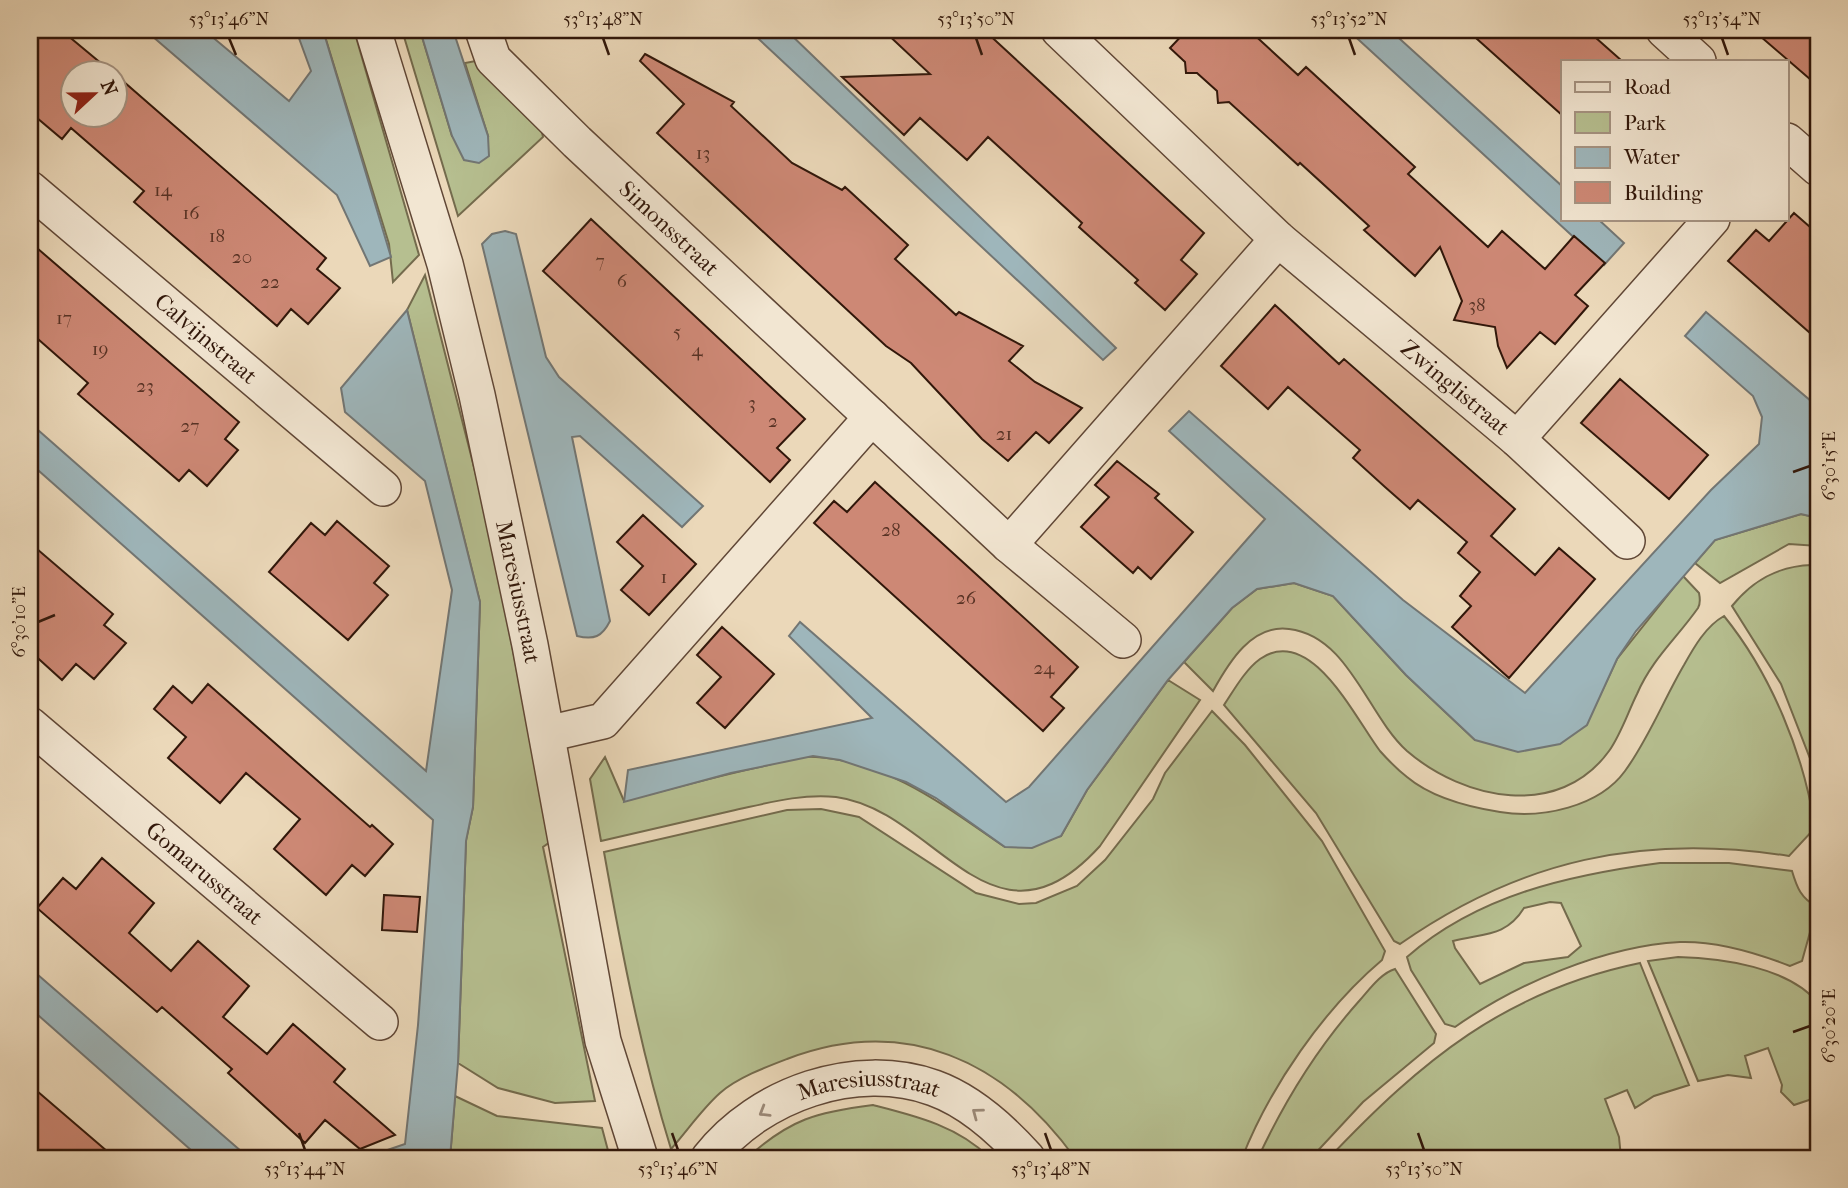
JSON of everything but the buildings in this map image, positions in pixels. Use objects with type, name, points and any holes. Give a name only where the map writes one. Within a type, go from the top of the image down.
[{"type":"street","name":"Maresiusstraat","points":[[373,30],[445,264],[506,526],[603,1041],[640,1158]]},
{"type":"street","name":"Simonsstraat","points":[[483,30],[493,59],[522,88],[1009,545],[1123,640]]},
{"type":"street","name":"Zwinglistraat","points":[[1059,30],[1278,239],[1517,439],[1627,541]]},
{"type":"street","points":[[1664,30],[1697,60]]},
{"type":"street","points":[[1788,142],[1818,168]]},
{"type":"street","name":"Calvijnstraat","points":[[30,189],[383,488]]},
{"type":"street","points":[[1517,439],[1711,220]]},
{"type":"street","points":[[1009,545],[1278,239]]},
{"type":"street","points":[[547,734],[603,721],[872,417]]},
{"type":"street","name":"Gomarusstraat","points":[[30,725],[380,1022]]},
{"type":"street","name":"Maresiusstraat","points":[[709,1158],[732,1134],[759,1114],[788,1098],[850,1079],[880,1077],[911,1081],[958,1099],[979,1113],[1027,1158]]},
{"type":"green space","points":[[323,30],[354,30],[419,255],[393,282],[389,244]]},
{"type":"green space","points":[[402,30],[420,30],[452,136],[488,136],[465,63],[481,60],[539,118],[543,137],[458,216]]},
{"type":"green space","points":[[425,275],[489,526],[550,842],[543,847],[595,1101],[555,1103],[498,1088],[458,1063],[466,840],[473,807],[480,602],[407,310]]},
{"type":"green space","points":[[1801,514],[1818,518],[1818,546],[1789,544],[1720,583],[1695,563],[1715,540]]},
{"type":"green space","points":[[1818,566],[1818,779],[1781,684],[1732,606],[1767,576],[1788,568]]},
{"type":"green space","points":[[1683,576],[1699,593],[1699,606],[1643,681],[1609,751],[1588,773],[1564,787],[1538,794],[1511,795],[1483,791],[1430,768],[1407,751],[1393,736],[1342,661],[1327,646],[1310,635],[1289,629],[1264,632],[1234,657],[1213,691],[1184,662],[1232,608],[1257,589],[1294,583],[1333,596],[1406,675],[1475,740],[1586,725],[1617,659]]},
{"type":"green space","points":[[1724,616],[1771,689],[1803,772],[1815,828],[1789,856],[1684,848],[1633,852],[1585,860],[1537,873],[1491,892],[1445,915],[1400,944],[1394,941],[1316,813],[1224,705],[1245,674],[1260,659],[1279,651],[1297,654],[1314,664],[1330,680],[1380,751],[1400,771],[1428,791],[1488,810],[1516,814],[1551,812],[1585,802],[1600,794],[1625,771],[1642,745],[1696,644],[1712,625]]},
{"type":"green space","points":[[1168,680],[1200,700],[1100,846],[1062,879],[1027,890],[996,886],[965,871],[905,827],[872,808],[836,797],[783,800],[601,841],[590,779],[605,757],[624,801],[790,759],[816,757],[843,761],[893,777],[939,802],[1005,847],[1061,836],[1087,790]]},
{"type":"green space","points":[[1212,711],[1245,745],[1322,841],[1385,951],[1382,960],[1339,1002],[1300,1051],[1267,1104],[1242,1158],[1075,1158],[1047,1124],[1017,1095],[984,1072],[949,1055],[911,1045],[872,1042],[830,1046],[787,1059],[743,1078],[713,1099],[671,1149],[633,1002],[604,852],[787,810],[821,809],[859,817],[976,893],[1019,904],[1036,903],[1077,886],[1105,860],[1153,799],[1165,773]]},
{"type":"green space","points":[[1660,863],[1729,863],[1792,871],[1800,892],[1817,907],[1802,961],[1790,966],[1750,952],[1694,942],[1651,945],[1591,959],[1562,970],[1505,996],[1455,1027],[1445,1024],[1411,970],[1407,957],[1464,918],[1494,903],[1559,882]],"holes":[[[1550,902],[1561,903],[1581,946],[1568,957],[1524,963],[1480,984],[1455,948],[1453,941],[1502,929],[1524,908]]]},
{"type":"green space","points":[[1678,957],[1734,963],[1772,973],[1790,981],[1818,1003],[1818,1097],[1794,1105],[1781,1092],[1782,1085],[1768,1048],[1745,1056],[1751,1078],[1728,1075],[1698,1081],[1648,961]]},
{"type":"green space","points":[[1640,963],[1689,1085],[1654,1096],[1635,1108],[1627,1090],[1605,1099],[1619,1137],[1621,1158],[1472,1158],[1463,1155],[1329,1158],[1397,1091],[1468,1035],[1507,1011],[1547,992],[1592,975]]},
{"type":"green space","points":[[1395,969],[1436,1034],[1434,1043],[1363,1102],[1311,1158],[1258,1158],[1279,1116],[1316,1056],[1344,1018],[1376,982]]},
{"type":"green space","points":[[455,1096],[497,1116],[602,1128],[610,1158],[450,1158]]},
{"type":"green space","points":[[873,1105],[920,1118],[950,1130],[978,1147],[990,1158],[747,1158],[777,1134],[805,1120],[836,1111]]},
{"type":"water","points":[[145,30],[204,30],[289,101],[311,71],[296,30],[323,30],[391,257],[370,266],[337,195]]},
{"type":"water","points":[[420,30],[453,30],[488,136],[489,156],[479,163],[464,160],[452,136]]},
{"type":"water","points":[[749,30],[786,30],[1116,348],[1103,360]]},
{"type":"water","points":[[1348,30],[1390,30],[1561,185],[1561,220],[1599,220],[1624,243],[1604,265]]},
{"type":"water","points":[[505,231],[516,234],[546,357],[559,377],[703,506],[682,527],[580,436],[572,437],[610,621],[601,634],[593,637],[577,636],[482,244],[492,234]]},
{"type":"water","points":[[407,310],[480,602],[473,807],[466,841],[458,1063],[450,1158],[364,1158],[405,1144],[418,1025],[433,820],[30,463],[30,423],[426,771],[452,590],[425,481],[345,412],[341,388]]},
{"type":"water","points":[[1706,312],[1818,407],[1818,518],[1801,514],[1715,540],[1636,631],[1617,659],[1587,725],[1560,744],[1518,752],[1475,740],[1406,675],[1333,596],[1294,583],[1257,589],[1232,608],[1168,680],[1087,790],[1061,836],[1032,848],[1005,847],[936,798],[906,782],[840,760],[813,756],[731,773],[624,802],[628,770],[872,718],[789,636],[800,622],[1006,802],[1029,787],[1265,519],[1169,431],[1189,411],[1403,600],[1525,693],[1711,490],[1759,444],[1762,417],[1753,396],[1685,336]]},
{"type":"water","points":[[30,968],[249,1158],[200,1158],[30,1008]]}]
